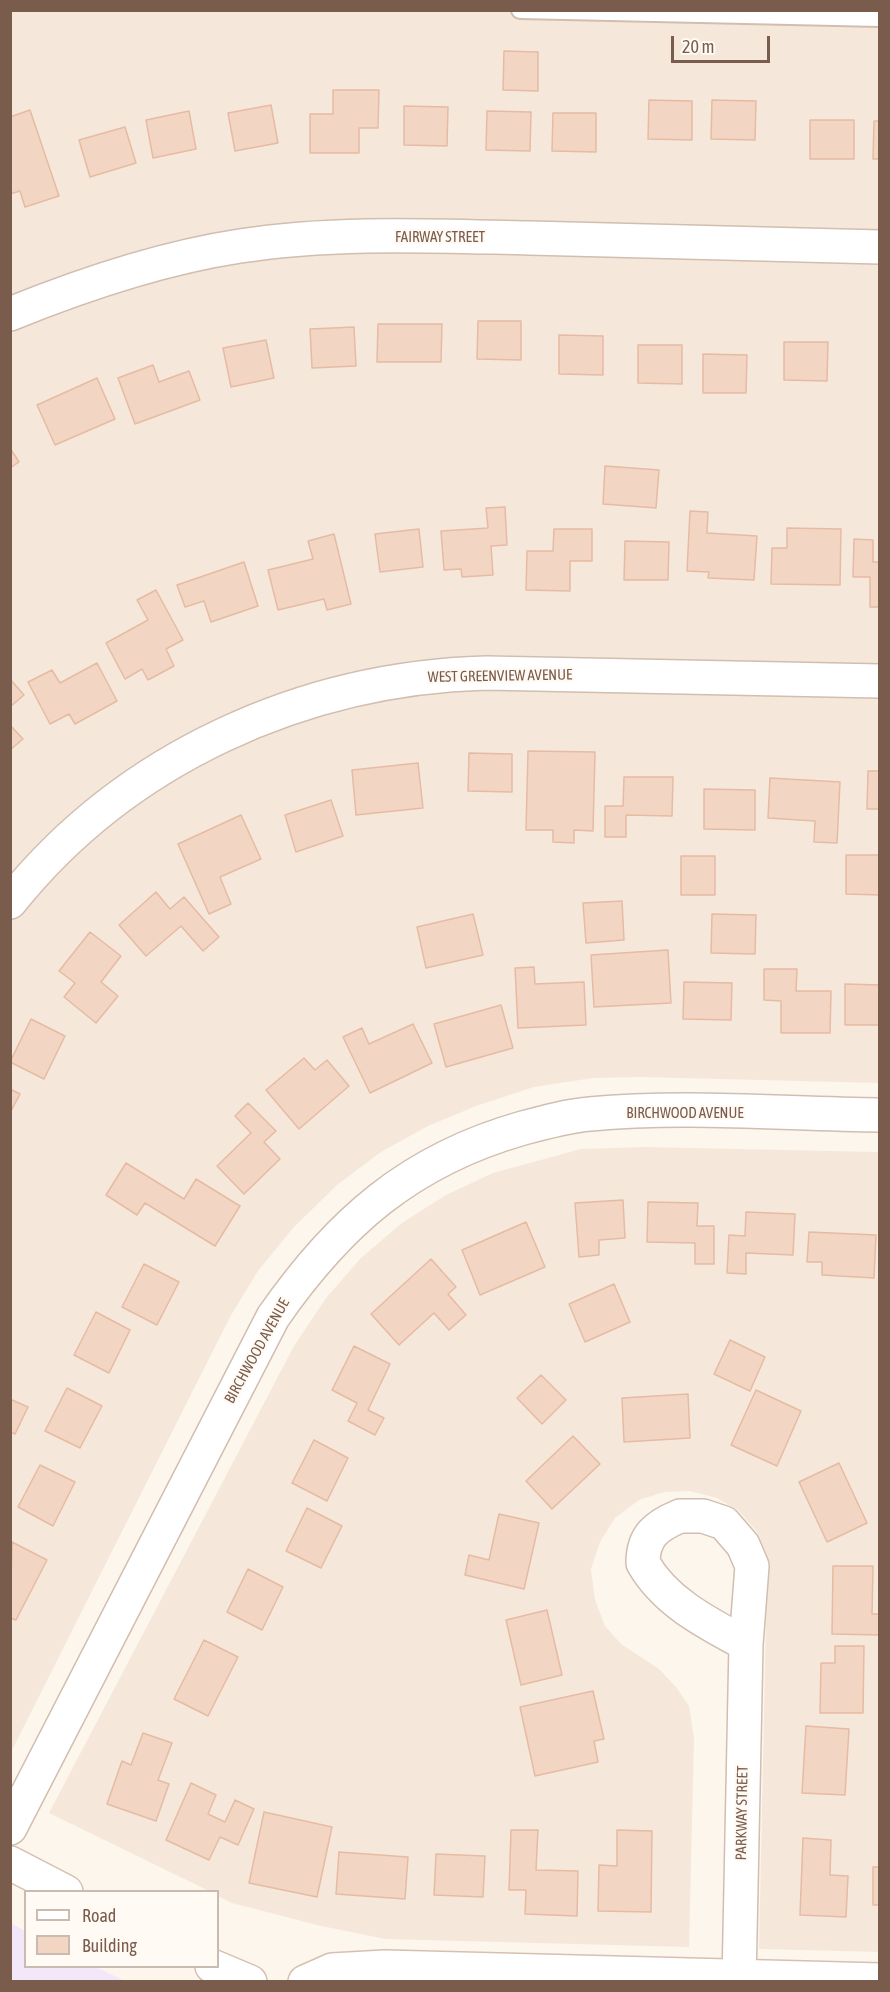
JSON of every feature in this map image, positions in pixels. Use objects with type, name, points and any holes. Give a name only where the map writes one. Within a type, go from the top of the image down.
[{"type":"street","name":"FAIRWAY STREET","points":[[10,314],[61,294],[179,258],[240,246],[315,237],[445,236],[879,247]]},
{"type":"street","name":"WEST GREENVIEW AVENUE","points":[[10,902],[68,842],[108,806],[164,767],[225,733],[274,712],[332,693],[441,675],[486,673],[879,681]]},
{"type":"street","name":"BIRCHWOOD AVENUE","points":[[10,1828],[273,1317],[301,1277],[336,1238],[366,1210],[406,1178],[491,1137],[577,1116],[645,1111],[879,1115]]},
{"type":"street","name":"PARKWAY STREET","points":[[739,1978],[746,1644]]},
{"type":"street","points":[[10,1863],[62,1890]]},
{"type":"street","points":[[304,1982],[332,1970],[385,1967],[879,1980]]},
{"type":"street","points":[[217,1968],[250,1982]]},
{"type":"lane","points":[[520,10],[879,18]]},
{"type":"shaded area","points":[[11,11],[879,11],[879,1083],[640,1077],[593,1078],[534,1087],[476,1106],[428,1126],[381,1152],[337,1185],[293,1228],[258,1271],[230,1317],[11,1752]]},
{"type":"shaded area","points":[[644,1147],[879,1152],[879,1952],[759,1949],[767,1573],[765,1552],[757,1532],[739,1511],[717,1498],[690,1491],[664,1492],[639,1500],[615,1518],[600,1542],[591,1569],[595,1600],[605,1626],[621,1644],[659,1669],[676,1687],[689,1706],[694,1738],[689,1947],[385,1939],[317,1925],[232,1903],[219,1896],[219,1890],[207,1890],[49,1813],[294,1346],[326,1298],[361,1258],[402,1223],[446,1195],[493,1173],[581,1149]]},
{"type":"shaded area","points":[[11,1923],[24,1930],[24,1968],[98,1968],[125,1981],[11,1981]]},
{"type":"building","points":[[504,51],[538,52],[538,91],[503,90]]},
{"type":"building","points":[[333,90],[379,90],[378,128],[359,128],[359,153],[310,153],[310,114],[333,114]]},
{"type":"building","points":[[649,100],[692,101],[692,140],[648,139]]},
{"type":"building","points":[[712,100],[756,101],[755,140],[711,139]]},
{"type":"building","points":[[271,105],[278,143],[235,151],[228,113]]},
{"type":"building","points":[[404,106],[448,107],[447,146],[404,145]]},
{"type":"building","points":[[30,110],[59,196],[25,207],[20,191],[10,194],[10,117]]},
{"type":"building","points":[[189,111],[196,149],[153,158],[146,120]]},
{"type":"building","points":[[487,111],[531,112],[530,151],[486,150]]},
{"type":"building","points":[[553,113],[596,113],[596,152],[552,151]]},
{"type":"building","points":[[810,120],[854,120],[854,159],[810,159]]},
{"type":"building","points":[[874,121],[880,121],[880,159],[873,159]]},
{"type":"building","points":[[125,127],[136,163],[90,177],[79,140]]},
{"type":"building","points":[[478,321],[521,321],[521,360],[477,359]]},
{"type":"building","points":[[378,324],[442,324],[441,362],[377,362]]},
{"type":"building","points":[[354,327],[356,366],[312,368],[310,329]]},
{"type":"building","points":[[559,335],[603,336],[603,375],[559,374]]},
{"type":"building","points":[[266,340],[274,378],[231,387],[223,348]]},
{"type":"building","points":[[784,342],[828,342],[827,381],[784,380]]},
{"type":"building","points":[[638,345],[682,345],[682,384],[638,383]]},
{"type":"building","points":[[703,354],[747,355],[746,393],[703,393]]},
{"type":"building","points":[[153,365],[159,382],[189,371],[200,400],[135,424],[118,378]]},
{"type":"building","points":[[97,378],[115,419],[55,445],[37,405]]},
{"type":"building","points":[[10,448],[19,462],[10,468]]},
{"type":"building","points":[[605,466],[659,470],[656,508],[603,504]]},
{"type":"building","points":[[505,507],[507,545],[491,546],[493,575],[462,577],[461,569],[444,570],[441,531],[488,528],[486,508]]},
{"type":"building","points":[[690,511],[708,512],[707,533],[757,536],[754,580],[708,578],[709,572],[687,571]]},
{"type":"building","points":[[787,528],[841,529],[840,585],[771,584],[772,548],[787,548]]},
{"type":"building","points":[[419,529],[423,567],[380,572],[375,534]]},
{"type":"building","points":[[554,529],[592,529],[592,561],[570,561],[570,591],[526,590],[527,551],[553,551]]},
{"type":"building","points":[[334,534],[351,604],[327,610],[324,599],[278,610],[268,570],[313,559],[308,541]]},
{"type":"building","points":[[854,539],[873,540],[873,562],[880,562],[880,607],[870,607],[870,577],[853,577]]},
{"type":"building","points":[[625,541],[669,542],[668,580],[624,580]]},
{"type":"building","points":[[244,562],[258,606],[211,622],[204,601],[185,607],[177,585]]},
{"type":"building","points":[[156,590],[183,640],[166,649],[174,666],[148,680],[142,669],[125,679],[106,643],[148,620],[137,600]]},
{"type":"building","points":[[97,663],[117,701],[75,724],[69,714],[50,724],[28,682],[52,670],[60,683]]},
{"type":"building","points":[[10,679],[24,695],[10,707]]},
{"type":"building","points":[[10,725],[23,739],[10,750]]},
{"type":"building","points":[[528,751],[595,752],[593,831],[574,830],[574,843],[553,842],[553,830],[526,830]]},
{"type":"building","points":[[469,753],[512,754],[512,792],[468,791]]},
{"type":"building","points":[[418,763],[423,808],[356,815],[352,770]]},
{"type":"building","points":[[868,771],[880,771],[880,809],[867,809]]},
{"type":"building","points":[[624,777],[673,777],[672,816],[626,815],[626,837],[605,837],[605,806],[623,806]]},
{"type":"building","points":[[770,778],[840,782],[837,843],[814,842],[815,821],[768,818]]},
{"type":"building","points":[[704,789],[755,790],[755,830],[704,829]]},
{"type":"building","points":[[331,800],[343,836],[296,852],[285,815]]},
{"type":"building","points":[[241,815],[261,859],[220,877],[231,904],[209,914],[178,844]]},
{"type":"building","points":[[846,855],[880,855],[880,895],[846,894]]},
{"type":"building","points":[[681,856],[715,856],[715,895],[681,895]]},
{"type":"building","points":[[156,892],[170,909],[184,897],[219,937],[203,951],[181,926],[146,956],[119,925]]},
{"type":"building","points":[[622,901],[624,940],[586,943],[583,903]]},
{"type":"building","points":[[473,914],[483,955],[426,968],[417,927]]},
{"type":"building","points":[[712,914],[756,915],[755,954],[711,953]]},
{"type":"building","points":[[90,932],[121,956],[101,982],[118,996],[96,1023],[64,997],[75,983],[59,971]]},
{"type":"building","points":[[668,950],[671,1003],[594,1007],[591,955]]},
{"type":"building","points":[[534,967],[535,984],[584,982],[586,1025],[518,1028],[515,968]]},
{"type":"building","points":[[764,969],[797,969],[796,991],[831,991],[830,1033],[781,1033],[781,1001],[764,1000]]},
{"type":"building","points":[[684,982],[732,983],[731,1020],[683,1019]]},
{"type":"building","points":[[845,984],[880,985],[880,1025],[845,1025]]},
{"type":"building","points":[[501,1005],[513,1048],[446,1067],[434,1024]]},
{"type":"building","points":[[31,1019],[65,1036],[44,1079],[10,1062]]},
{"type":"building","points":[[413,1024],[432,1063],[370,1093],[343,1037],[362,1028],[369,1044]]},
{"type":"building","points":[[304,1058],[315,1070],[327,1060],[349,1086],[299,1129],[266,1090]]},
{"type":"building","points":[[10,1089],[20,1094],[10,1113]]},
{"type":"building","points":[[248,1103],[276,1131],[264,1142],[280,1159],[244,1194],[217,1166],[251,1133],[235,1116]]},
{"type":"building","points":[[126,1163],[184,1199],[196,1179],[240,1206],[215,1246],[145,1203],[137,1215],[106,1195]]},
{"type":"building","points":[[623,1200],[625,1238],[599,1240],[599,1255],[579,1257],[575,1203]]},
{"type":"building","points":[[648,1202],[698,1203],[697,1226],[714,1226],[714,1264],[695,1264],[695,1243],[647,1242]]},
{"type":"building","points":[[746,1212],[795,1214],[793,1255],[746,1253],[746,1274],[727,1273],[729,1235],[745,1236]]},
{"type":"building","points":[[526,1222],[545,1267],[480,1295],[462,1250]]},
{"type":"building","points":[[809,1232],[876,1235],[874,1278],[822,1275],[822,1262],[807,1262]]},
{"type":"building","points":[[431,1259],[456,1287],[448,1294],[466,1315],[449,1330],[434,1313],[399,1345],[371,1314]]},
{"type":"building","points":[[144,1264],[179,1282],[157,1325],[122,1307]]},
{"type":"building","points":[[614,1284],[630,1322],[585,1342],[569,1304]]},
{"type":"building","points":[[96,1312],[130,1330],[109,1373],[74,1355]]},
{"type":"building","points":[[730,1340],[765,1357],[750,1391],[714,1374]]},
{"type":"building","points":[[354,1346],[390,1364],[368,1410],[384,1418],[375,1435],[348,1421],[357,1403],[332,1390]]},
{"type":"building","points":[[541,1375],[566,1400],[542,1424],[517,1398]]},
{"type":"building","points":[[67,1388],[102,1406],[80,1448],[45,1431]]},
{"type":"building","points":[[756,1390],[801,1411],[777,1466],[731,1445]]},
{"type":"building","points":[[688,1394],[690,1438],[624,1442],[622,1398]]},
{"type":"building","points":[[10,1399],[28,1407],[15,1434],[10,1432]]},
{"type":"building","points":[[573,1436],[600,1464],[552,1509],[526,1481]]},
{"type":"building","points":[[314,1440],[348,1458],[327,1501],[292,1483]]},
{"type":"building","points":[[839,1463],[867,1523],[827,1542],[799,1482]]},
{"type":"building","points":[[40,1465],[75,1482],[53,1526],[18,1507]]},
{"type":"building","points":[[307,1508],[342,1526],[321,1568],[286,1551]]},
{"type":"building","points":[[499,1514],[539,1523],[524,1589],[465,1575],[469,1555],[489,1560]]},
{"type":"building","points":[[12,1542],[47,1560],[16,1620],[10,1618]]},
{"type":"building","points":[[833,1566],[873,1566],[872,1614],[880,1614],[880,1635],[832,1634]]},
{"type":"building","points":[[248,1569],[283,1587],[262,1630],[227,1612]]},
{"type":"building","points":[[547,1610],[562,1675],[521,1685],[506,1620]]},
{"type":"building","points":[[204,1640],[238,1657],[208,1716],[174,1699]]},
{"type":"building","points":[[835,1646],[864,1646],[863,1713],[820,1713],[821,1663],[835,1663]]},
{"type":"building","points":[[593,1691],[604,1739],[594,1741],[598,1762],[535,1776],[520,1707]]},
{"type":"building","points":[[806,1726],[849,1729],[845,1795],[802,1793]]},
{"type":"building","points":[[143,1733],[172,1743],[158,1780],[169,1784],[156,1821],[107,1804],[122,1761],[131,1765]]},
{"type":"building","points":[[191,1783],[216,1795],[208,1814],[225,1822],[235,1800],[254,1809],[238,1845],[220,1837],[209,1860],[166,1840]]},
{"type":"building","points":[[264,1812],[332,1827],[317,1897],[249,1883]]},
{"type":"building","points":[[511,1830],[538,1830],[536,1870],[578,1871],[577,1916],[525,1914],[526,1890],[509,1890]]},
{"type":"building","points":[[617,1830],[652,1831],[651,1912],[598,1911],[599,1865],[617,1866]]},
{"type":"building","points":[[803,1838],[831,1840],[830,1875],[848,1876],[846,1917],[800,1915]]},
{"type":"building","points":[[339,1852],[408,1857],[405,1899],[336,1894]]},
{"type":"building","points":[[436,1854],[485,1856],[483,1897],[434,1895]]},
{"type":"building","points":[[873,1867],[880,1867],[880,1905],[873,1905]]}]
